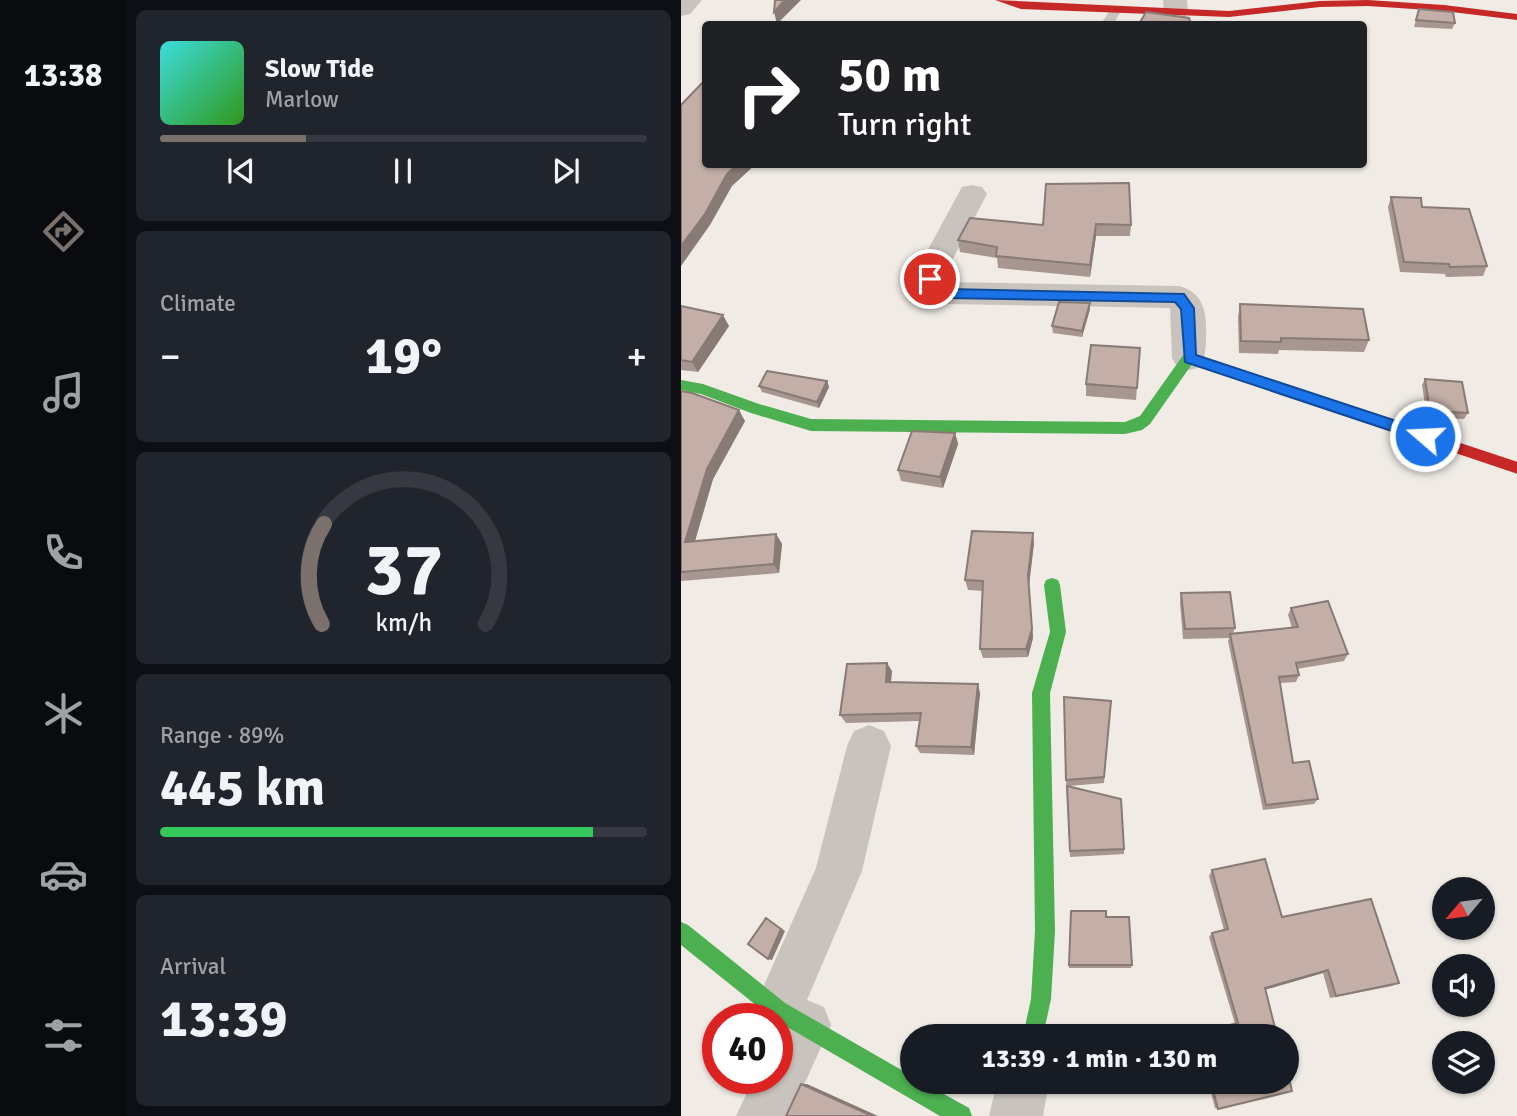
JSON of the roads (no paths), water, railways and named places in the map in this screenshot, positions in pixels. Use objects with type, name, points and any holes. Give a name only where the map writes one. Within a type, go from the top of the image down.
[{"type":"street","points":[[681,9],[690,0]]},
{"type":"street","points":[[1000,0],[1021,6],[1116,10],[1176,6],[1231,14],[1320,4],[1384,2],[1452,7],[1517,17]]},
{"type":"street","points":[[681,385],[703,388],[756,409],[811,425],[1137,426],[1145,420],[1189,358],[1188,308],[1179,297],[938,291],[930,279],[933,268],[972,194]]},
{"type":"street","points":[[1189,358],[1517,468]]},
{"type":"street","points":[[1036,1024],[1041,999],[1044,931],[1041,693],[1058,632],[1052,585]]},
{"type":"street","points":[[793,1015],[839,871],[869,746]]},
{"type":"street","points":[[681,934],[772,1003]]},
{"type":"street","points":[[793,1019],[961,1116]]},
{"type":"street","points":[[763,1116],[770,1094]]},
{"type":"street","points":[[1016,1116],[1021,1094]]},
{"type":"lane","points":[[1109,21],[1116,10]]}]
